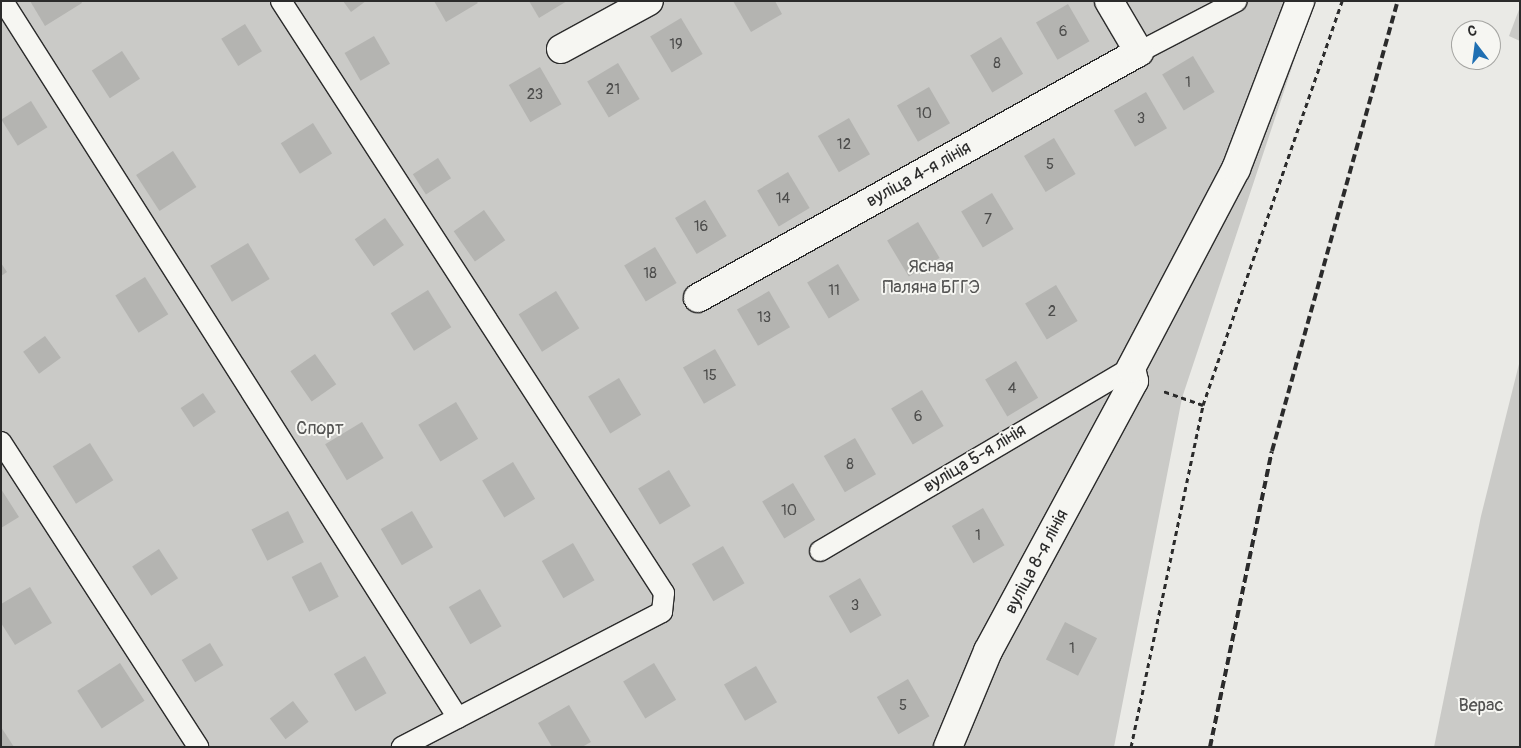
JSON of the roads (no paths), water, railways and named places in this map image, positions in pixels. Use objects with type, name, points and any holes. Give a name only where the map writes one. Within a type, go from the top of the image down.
[{"type":"street","points":[[561,49],[649,1]]},
{"type":"street","points":[[1110,1],[1140,52]]},
{"type":"street","name":"вуліца 8-я лінія","points":[[948,747],[988,651],[1132,375],[1236,169],[1300,1]]},
{"type":"street","name":"вуліца 4-я лінія","points":[[698,298],[1140,52]]},
{"type":"lane","points":[[3,1],[458,718]]},
{"type":"lane","points":[[281,1],[664,593],[662,612],[402,747]]},
{"type":"lane","points":[[1140,52],[1237,1]]},
{"type":"lane","name":"вуліца 5-я лінія","points":[[820,551],[1132,375]]},
{"type":"lane","points":[[1,442],[198,747]]},
{"type":"railway","points":[[1210,747],[1272,451],[1398,1]]},
{"type":"park label","name":"Ясная Паляна БГГЭ","points":[[931,278]]},
{"type":"park label","name":"Спорт","points":[[320,429]]},
{"type":"park label","name":"Верас","points":[[1481,706]]}]
